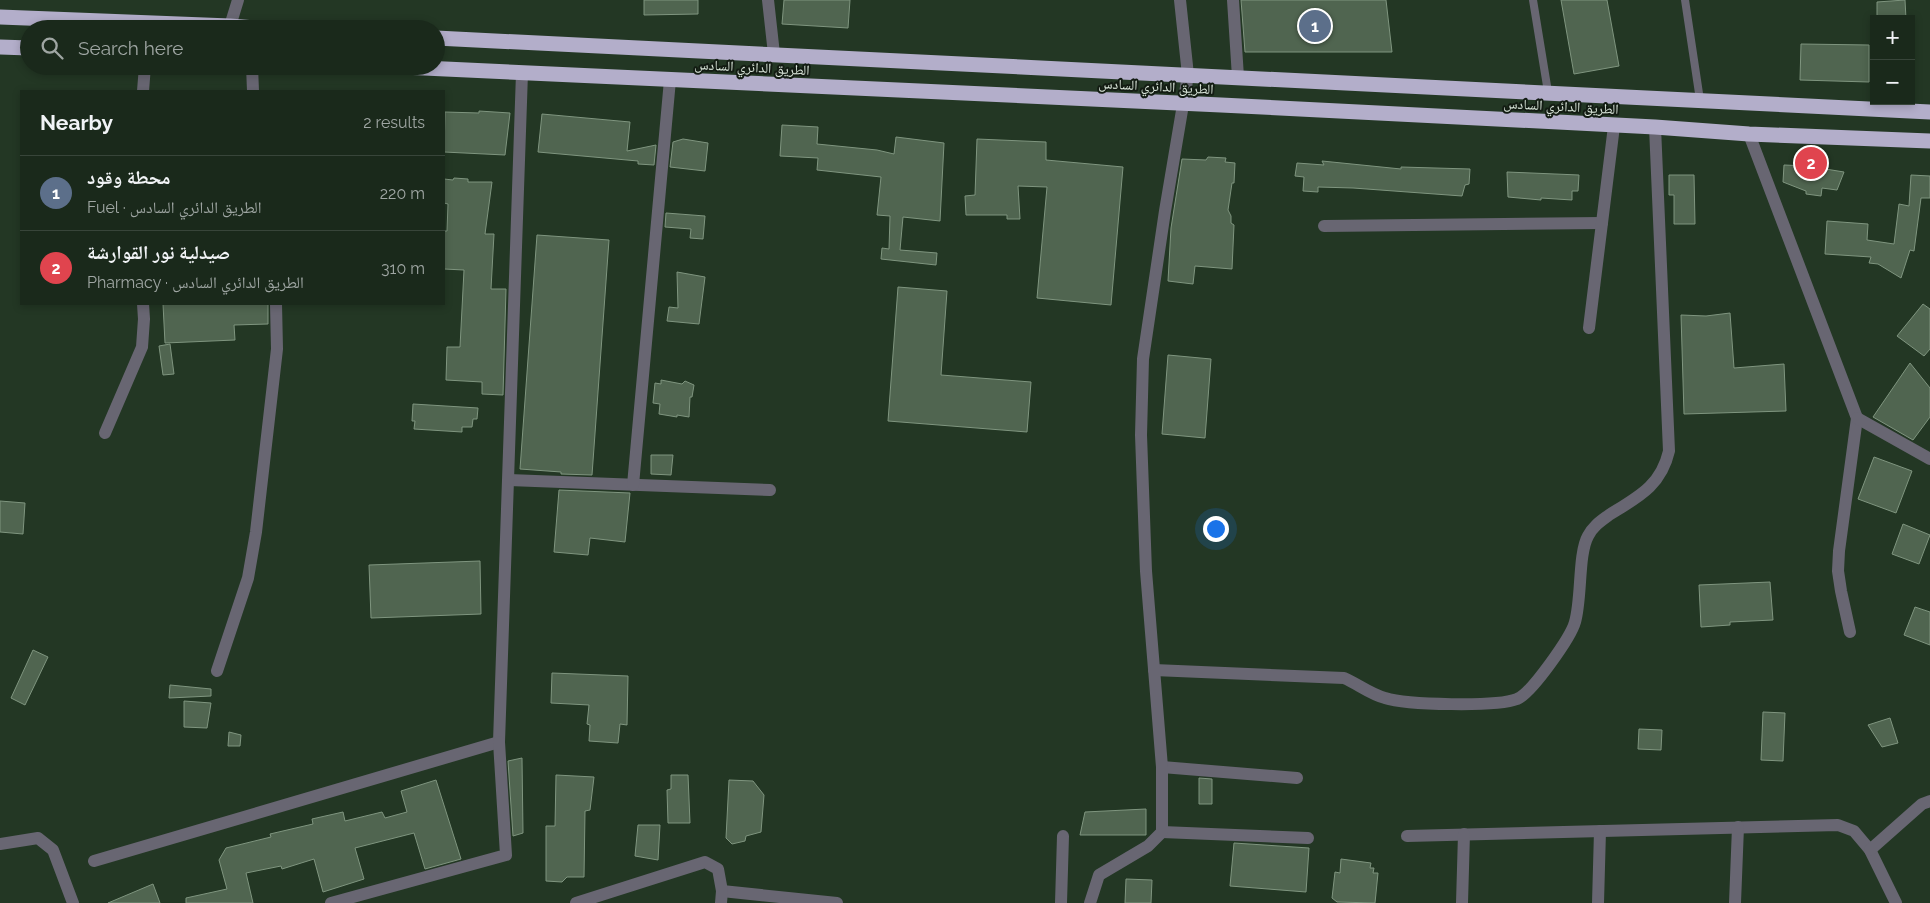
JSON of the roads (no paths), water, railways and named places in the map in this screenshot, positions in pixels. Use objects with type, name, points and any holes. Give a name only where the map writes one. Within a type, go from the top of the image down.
[{"type":"highway","points":[[0,17],[77,20]]},
{"type":"highway","name":"الطريق الدائري السادس","points":[[445,38],[1238,76],[1930,112]]},
{"type":"highway","points":[[0,47],[20,48]]},
{"type":"highway","name":"الطريق الدائري السادس","points":[[445,69],[1184,103],[1655,127],[1749,134],[1930,141]]},
{"type":"street","points":[[232,20],[238,0]]},
{"type":"street","points":[[768,0],[774,54]]},
{"type":"street","points":[[1090,903],[1099,875],[1148,846],[1162,832],[1162,767],[1146,571],[1141,435],[1143,359],[1165,210],[1188,75],[1180,0]]},
{"type":"street","points":[[1233,0],[1238,76]]},
{"type":"street","points":[[332,903],[506,855],[499,742],[522,73]]},
{"type":"street","points":[[143,90],[144,75]]},
{"type":"street","points":[[252,75],[252,90]]},
{"type":"street","points":[[633,484],[670,80]]},
{"type":"street","points":[[1589,328],[1614,126]]},
{"type":"street","points":[[1154,670],[1344,678],[1359,684],[1373,693],[1403,701],[1505,703],[1518,699],[1530,690],[1569,637],[1575,624],[1578,613],[1586,538],[1600,521],[1648,490],[1659,478],[1666,464],[1669,451],[1655,127]]},
{"type":"street","points":[[1749,134],[1857,418],[1838,571],[1850,632]]},
{"type":"street","points":[[1324,226],[1602,223]]},
{"type":"street","points":[[104,433],[142,347],[143,305]]},
{"type":"street","points":[[217,670],[248,578],[256,532],[277,349],[276,305]]},
{"type":"street","points":[[1857,418],[1930,459]]},
{"type":"street","points":[[509,480],[770,490]]},
{"type":"street","points":[[94,861],[499,742]]},
{"type":"street","points":[[1162,767],[1297,778]]},
{"type":"street","points":[[1870,850],[1922,804],[1930,801]]},
{"type":"street","points":[[1407,836],[1838,825],[1854,831],[1870,850],[1896,903]]},
{"type":"street","points":[[1735,903],[1738,827]]},
{"type":"street","points":[[1598,903],[1600,831]]},
{"type":"street","points":[[1162,832],[1308,838]]},
{"type":"street","points":[[1462,903],[1464,834]]},
{"type":"street","points":[[1061,903],[1063,836]]},
{"type":"street","points":[[0,844],[38,838],[53,850],[73,903]]},
{"type":"street","points":[[576,903],[705,862],[718,869],[722,897],[837,903]]},
{"type":"lane","points":[[1533,0],[1548,92]]},
{"type":"lane","points":[[1684,0],[1700,100]]},
{"type":"place","name":"محطة وقود","points":[[1315,26]]},
{"type":"place","name":"صيدلية نور القوارشة","points":[[1811,163]]}]
